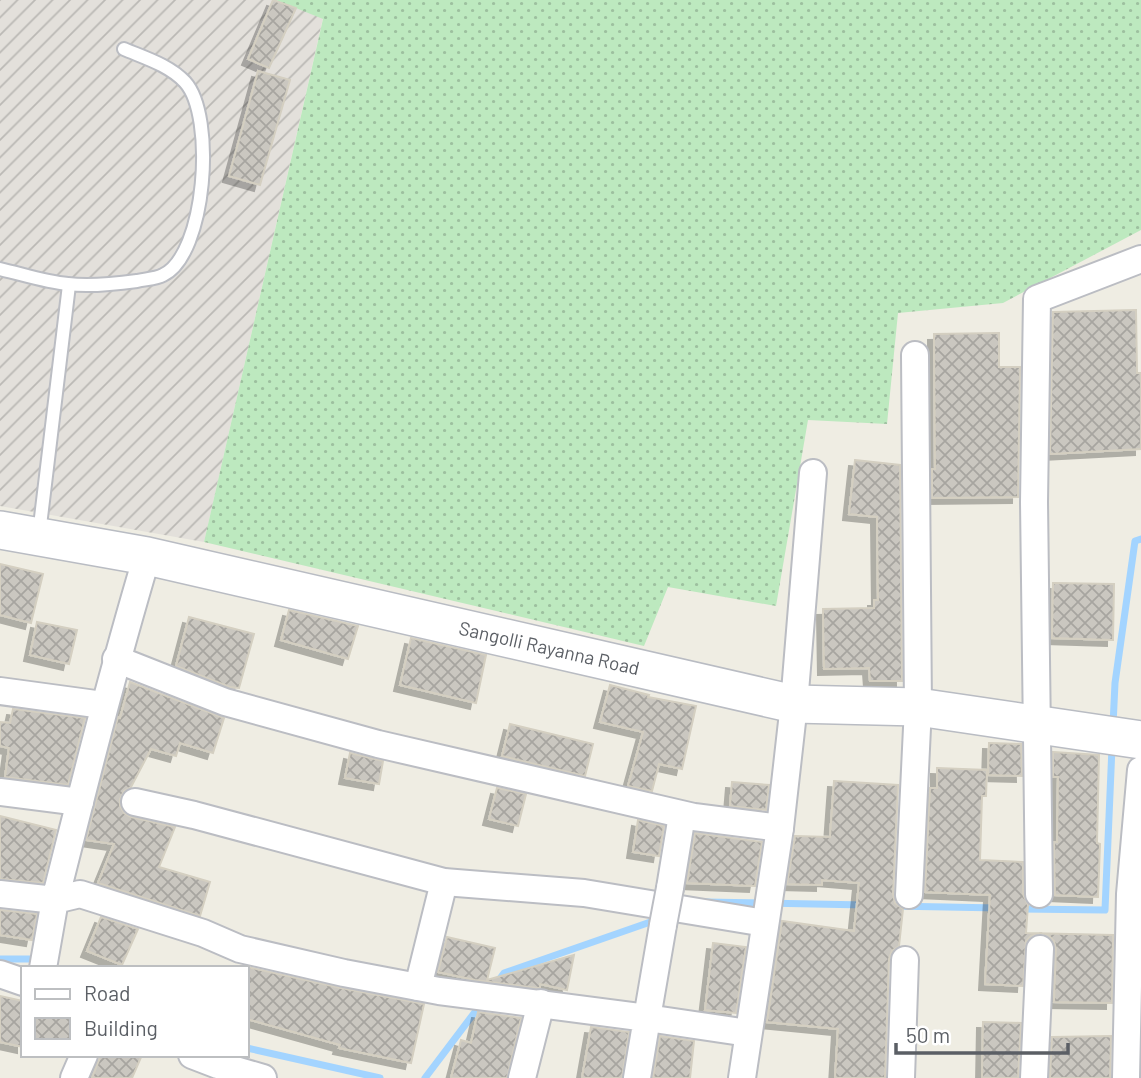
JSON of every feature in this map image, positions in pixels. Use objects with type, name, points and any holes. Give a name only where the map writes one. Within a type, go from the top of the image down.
[{"type":"street","points":[[1039,894],[1034,502],[1037,299],[1141,258]]},
{"type":"street","points":[[909,895],[918,707],[915,355]]},
{"type":"street","points":[[742,1078],[780,828],[794,704],[813,473]]},
{"type":"street","name":"Sangolli Rayanna Road","points":[[0,530],[147,556],[794,704],[918,707],[1122,737]]},
{"type":"street","points":[[44,959],[55,900],[103,705],[147,556]]},
{"type":"street","points":[[116,659],[225,702],[378,744],[682,815],[780,828]]},
{"type":"street","points":[[0,691],[103,705]]},
{"type":"street","points":[[1126,1078],[1130,894],[1141,770]]},
{"type":"street","points":[[0,792],[79,802]]},
{"type":"street","points":[[135,802],[194,815],[444,882],[584,893],[765,923]]},
{"type":"street","points":[[637,1078],[682,815]]},
{"type":"street","points":[[418,986],[444,882]]},
{"type":"street","points":[[0,894],[55,900],[79,894],[203,933],[240,949],[303,964],[418,986],[748,1033]]},
{"type":"street","points":[[1034,1078],[1040,949]]},
{"type":"street","points":[[901,1078],[905,960]]},
{"type":"street","points":[[0,974],[21,981]]},
{"type":"street","points":[[523,1078],[541,1003]]},
{"type":"street","points":[[74,1078],[83,1057]]},
{"type":"street","points":[[197,1057],[264,1078]]},
{"type":"lane","points":[[0,269],[69,285],[128,282],[163,276],[177,266],[184,254],[200,199],[204,158],[197,104],[186,83],[167,68],[124,49]]},
{"type":"lane","points":[[39,537],[69,285]]},
{"type":"shaded area","points":[[0,0],[276,0],[323,18],[204,542],[0,506]]},
{"type":"green space","points":[[276,0],[1141,0],[1141,230],[1003,303],[898,313],[887,424],[808,420],[776,606],[668,587],[644,646],[204,542],[323,19]]},
{"type":"building","points":[[273,0],[296,8],[269,68],[248,59]]},
{"type":"building","points":[[258,71],[290,80],[260,185],[229,176]]},
{"type":"building","points":[[1136,310],[1137,373],[1141,373],[1141,449],[1050,454],[1053,312]]},
{"type":"building","points":[[999,333],[999,367],[1020,367],[1018,497],[932,498],[932,469],[935,469],[934,334]]},
{"type":"building","points":[[855,460],[900,465],[902,681],[870,681],[869,668],[824,669],[823,609],[874,608],[874,600],[878,600],[877,517],[849,514]]},
{"type":"building","points":[[0,564],[43,574],[31,623],[0,615]]},
{"type":"building","points":[[1053,583],[1114,584],[1113,640],[1052,638]]},
{"type":"building","points":[[289,610],[358,626],[348,659],[281,640]]},
{"type":"building","points":[[189,617],[254,634],[239,688],[176,666]]},
{"type":"building","points":[[37,622],[77,630],[69,664],[30,655]]},
{"type":"building","points":[[411,638],[486,655],[476,703],[400,685]]},
{"type":"building","points":[[130,682],[224,718],[213,753],[180,743],[176,756],[151,749],[131,787],[124,791],[120,799],[124,813],[131,817],[175,827],[159,867],[210,882],[200,916],[98,883],[114,844],[86,840],[118,717],[120,718]]},
{"type":"building","points":[[610,685],[649,695],[648,697],[696,706],[682,769],[659,764],[652,791],[628,786],[643,732],[600,722]]},
{"type":"building","points":[[13,709],[85,718],[68,785],[5,777],[9,748],[0,746],[0,722],[10,723]]},
{"type":"building","points":[[510,724],[593,744],[585,776],[502,756]]},
{"type":"building","points":[[989,743],[1021,744],[1022,776],[988,775]]},
{"type":"building","points":[[1053,752],[1099,755],[1098,897],[1055,895],[1054,842],[1057,842],[1058,777],[1053,777]]},
{"type":"building","points":[[350,753],[383,761],[379,784],[345,778]]},
{"type":"building","points":[[937,768],[987,770],[986,796],[982,796],[980,860],[1023,862],[1023,894],[1028,905],[1026,933],[1040,933],[1032,935],[1026,941],[1023,986],[985,984],[990,895],[925,892],[930,788],[937,788]]},
{"type":"building","points":[[834,781],[898,785],[893,894],[895,903],[903,909],[899,946],[892,951],[889,959],[885,1078],[835,1078],[838,1029],[767,1022],[782,921],[854,931],[859,883],[822,880],[822,885],[787,884],[795,836],[830,837]]},
{"type":"building","points":[[732,782],[769,785],[766,810],[730,806]]},
{"type":"building","points":[[497,788],[526,794],[518,826],[489,819]]},
{"type":"building","points":[[0,816],[56,830],[43,883],[0,879]]},
{"type":"building","points":[[638,820],[664,826],[659,856],[633,852]]},
{"type":"building","points":[[695,833],[762,842],[755,886],[687,883]]},
{"type":"building","points":[[0,910],[37,914],[32,940],[0,935]]},
{"type":"building","points":[[101,917],[138,929],[122,965],[87,951]]},
{"type":"building","points":[[1042,933],[1113,935],[1112,1003],[1054,1002],[1056,949],[1054,941]]},
{"type":"building","points":[[447,937],[495,948],[487,980],[574,955],[567,990],[540,984],[540,988],[537,988],[475,980],[438,972]]},
{"type":"building","points":[[713,943],[746,947],[736,1013],[705,1010]]},
{"type":"building","points":[[248,967],[424,1004],[411,1063],[339,1048],[340,1045],[248,1019]]},
{"type":"building","points":[[0,996],[21,1001],[21,1047],[0,1042]]},
{"type":"building","points":[[478,1012],[521,1018],[507,1078],[451,1078],[461,1040],[471,1043]]},
{"type":"building","points":[[983,1022],[1021,1023],[1018,1078],[982,1078]]},
{"type":"building","points":[[591,1027],[629,1032],[622,1078],[582,1078]]},
{"type":"building","points":[[660,1036],[694,1041],[690,1078],[653,1078]]},
{"type":"building","points":[[1111,1036],[1110,1078],[1050,1078],[1052,1037]]},
{"type":"building","points":[[100,1057],[141,1057],[132,1078],[92,1078]]},
{"type":"waterway","points":[[1113,725],[1115,683],[1135,541],[1141,539]]},
{"type":"waterway","points":[[1021,909],[1105,910],[1112,747]]},
{"type":"waterway","points":[[706,902],[866,905]]},
{"type":"waterway","points":[[892,906],[999,908]]},
{"type":"waterway","points":[[490,992],[504,973],[659,919]]},
{"type":"waterway","points":[[0,959],[38,959]]},
{"type":"waterway","points":[[425,1078],[481,1004]]},
{"type":"waterway","points":[[248,1048],[380,1078]]}]
